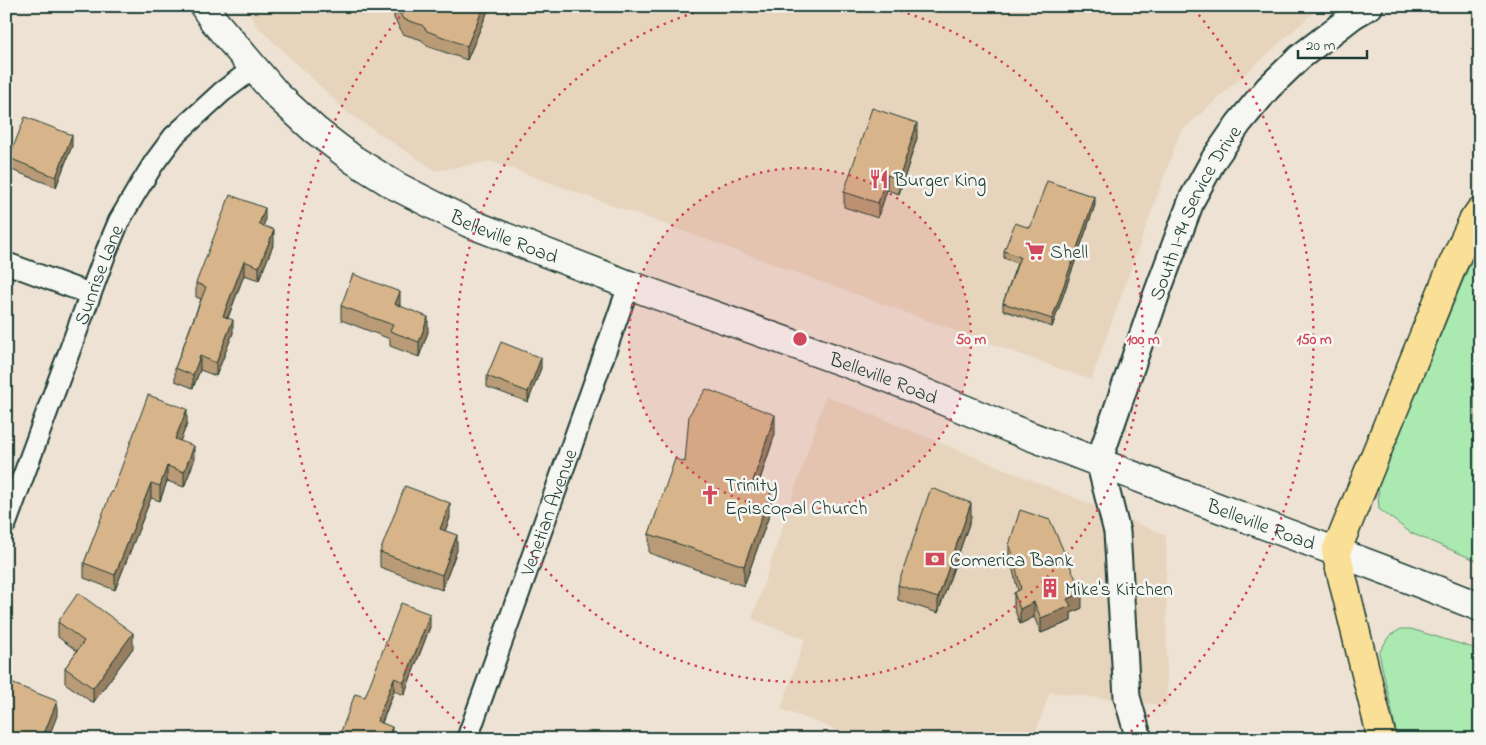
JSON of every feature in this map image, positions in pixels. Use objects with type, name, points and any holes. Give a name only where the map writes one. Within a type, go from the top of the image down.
[{"type":"highway","points":[[1382,739],[1336,552],[1454,264],[1473,221],[1480,211]]},
{"type":"main road","name":"Belleville Road","points":[[204,6],[214,21],[278,96],[315,130],[354,160],[396,186],[469,223],[629,285],[890,379],[1012,429],[1480,607]]},
{"type":"street","name":"South I-94 Service Drive","points":[[1099,461],[1157,293],[1192,199],[1214,159],[1239,123],[1268,88],[1293,63],[1353,16],[1370,6]]},
{"type":"street","name":"Sunrise Lane","points":[[6,523],[90,294],[120,221],[154,163],[174,136],[222,92],[254,68]]},
{"type":"street","points":[[6,264],[90,294]]},
{"type":"street","name":"Venetian Avenue","points":[[467,739],[629,285]]},
{"type":"street","points":[[1099,461],[1117,532],[1127,697],[1139,739]]},
{"type":"shaded area","points":[[245,6],[1321,6],[1180,132],[1091,380],[491,161],[436,171],[348,113],[256,25]]},
{"type":"shaded area","points":[[826,396],[1166,535],[1167,706],[1050,692],[1033,739],[861,739],[781,709],[805,639],[752,619]]},
{"type":"green space","points":[[1480,240],[1480,342],[1474,387],[1475,421],[1480,445],[1480,562],[1411,533],[1379,509],[1378,496],[1379,483]]},
{"type":"green space","points":[[1401,629],[1411,629],[1480,650],[1480,739],[1398,739],[1379,653],[1389,636]]},
{"type":"building","points":[[396,6],[484,6],[467,46],[427,31],[422,25],[403,19]]},
{"type":"building","name":"Burger King","points":[[872,108],[917,123],[899,179],[887,175],[878,203],[844,192]]},
{"type":"building","points":[[25,117],[72,135],[56,177],[9,158]]},
{"type":"building","points":[[1047,181],[1095,197],[1052,319],[1003,303],[1020,257],[1004,251],[1015,223],[1030,228]]},
{"type":"building","points":[[230,195],[265,208],[259,224],[274,230],[259,267],[244,261],[223,316],[233,320],[216,363],[200,356],[193,375],[175,368],[206,287],[196,283]]},
{"type":"building","points":[[353,274],[400,292],[395,304],[428,317],[419,342],[390,331],[393,325],[341,306]]},
{"type":"building","points":[[501,342],[541,358],[528,392],[487,376]]},
{"type":"building","name":"Trinity Episcopal Church","points":[[706,389],[775,415],[752,484],[771,491],[744,566],[649,534],[675,459],[685,462],[689,415]]},
{"type":"building","points":[[148,395],[187,409],[175,439],[194,446],[184,472],[167,466],[160,486],[151,483],[115,575],[84,563]]},
{"type":"building","points":[[405,486],[450,503],[440,529],[457,535],[442,575],[380,552]]},
{"type":"building","name":"Comerica Bank","points":[[931,488],[971,503],[938,598],[898,585]]},
{"type":"building","name":"Mike's Kitchen","points":[[1020,510],[1050,520],[1082,593],[1067,599],[1071,606],[1041,618],[1034,602],[1020,609],[1014,593],[1021,589],[1009,545]]},
{"type":"building","points":[[78,593],[133,633],[93,688],[65,668],[84,641],[58,622]]},
{"type":"building","points":[[401,603],[430,614],[404,682],[394,678],[377,721],[392,727],[387,739],[344,739],[339,737],[355,694],[365,697]]},
{"type":"building","points":[[6,681],[57,701],[42,739],[6,739]]},
{"type":"place","name":"Burger King","points":[[879,179]]},
{"type":"place","name":"Shell","points":[[1035,251]]},
{"type":"place","name":"Trinity Episcopal Church","points":[[710,495]]},
{"type":"place","name":"Comerica Bank","points":[[935,559]]},
{"type":"place","name":"Mike's Kitchen","points":[[1050,588]]}]
